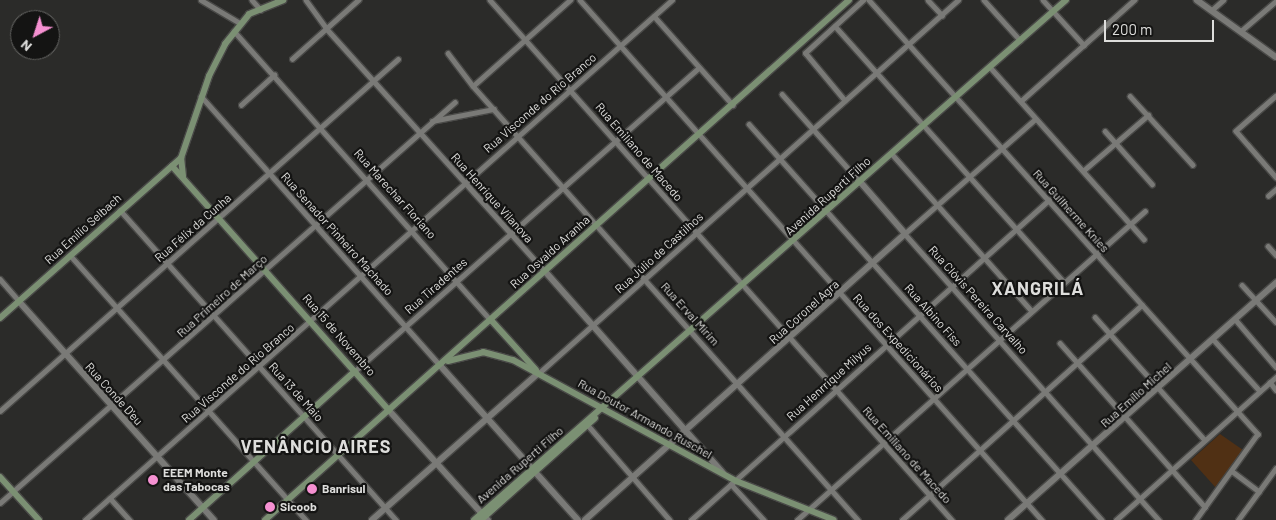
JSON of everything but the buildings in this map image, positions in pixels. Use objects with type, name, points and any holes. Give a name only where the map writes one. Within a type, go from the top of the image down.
[{"type":"main road","points":[[183,177],[181,158],[201,96],[234,31],[240,23],[260,10],[283,0]]},
{"type":"main road","name":"Rua Osvaldo Aranha","points":[[266,520],[389,410],[443,364],[461,352],[491,320],[648,178],[734,105],[849,0]]},
{"type":"main road","name":"Avenida Ruperti Filho","points":[[474,520],[484,517],[534,470],[1066,0]]},
{"type":"main road","name":"Rua Emílio Selbach","points":[[0,318],[181,158]]},
{"type":"main road","name":"Rua 15 de Novembro","points":[[172,166],[312,321],[389,410]]},
{"type":"main road","name":"Rua Marechar Floriano","points":[[491,320],[539,372]]},
{"type":"main road","name":"Rua Doutor Armando Ruschel","points":[[461,352],[496,354],[539,372],[726,476],[734,483],[834,520]]},
{"type":"main road","name":"Rua Tiradentes","points":[[188,520],[356,371]]},
{"type":"main road","points":[[0,477],[39,520]]},
{"type":"street","points":[[200,0],[240,23]]},
{"type":"street","points":[[252,0],[260,10]]},
{"type":"street","name":"Rua Henrique Vilanova","points":[[306,0],[326,28],[546,272],[726,476]]},
{"type":"street","points":[[292,59],[358,0]]},
{"type":"street","name":"Rua Emiliano de Macedo","points":[[490,0],[952,520]]},
{"type":"street","points":[[473,86],[570,0]]},
{"type":"street","name":"Rua dos Expedicionários","points":[[580,0],[1042,520]]},
{"type":"street","name":"Rua Visconde do Rio Branco","points":[[85,520],[312,321],[671,0]]},
{"type":"street","points":[[845,101],[805,55],[863,0]]},
{"type":"street","name":"Rua Guilherme Knies","points":[[869,0],[1258,434],[1232,471]]},
{"type":"street","points":[[928,0],[942,14]]},
{"type":"street","name":"Rua Júlio de Castilhos","points":[[372,520],[646,279],[958,0]]},
{"type":"street","points":[[984,0],[1020,40]]},
{"type":"street","points":[[1043,0],[1084,45]]},
{"type":"street","points":[[1020,101],[1134,0]]},
{"type":"street","points":[[1197,0],[1276,57]]},
{"type":"street","points":[[1212,10],[1223,0]]},
{"type":"street","points":[[1241,31],[1276,0]]},
{"type":"street","points":[[654,16],[734,105]]},
{"type":"street","points":[[835,26],[1064,282]]},
{"type":"street","name":"Rua Marechar Floriano","points":[[234,31],[367,178],[491,320]]},
{"type":"street","name":"Rua Erval Mirim","points":[[448,53],[473,86],[858,520]]},
{"type":"street","name":"Rua Félix da Cunha","points":[[0,411],[398,59]]},
{"type":"street","points":[[990,67],[1144,239]]},
{"type":"street","name":"Rua Tiradentes","points":[[356,371],[564,188],[665,96],[699,68]]},
{"type":"street","points":[[241,105],[274,76]]},
{"type":"street","name":"Rua Clóvis Pereira Carvalho","points":[[782,94],[1159,520]]},
{"type":"street","name":"Rua Senador Pinheiro Machado","points":[[201,96],[406,327],[443,364],[487,418],[578,520]]},
{"type":"street","points":[[1130,96],[1194,165]]},
{"type":"street","points":[[1276,96],[1236,132],[1276,177]]},
{"type":"street","name":"Rua Primeiro de Março","points":[[0,503],[214,316],[419,131],[454,102]]},
{"type":"street","points":[[431,121],[494,109]]},
{"type":"street","points":[[1083,171],[1148,115]]},
{"type":"street","name":"Rua Coronel Agra","points":[[585,520],[1036,118]]},
{"type":"street","name":"Rua Albino Fiss","points":[[749,124],[1102,520]]},
{"type":"street","points":[[1105,131],[1152,184]]},
{"type":"street","points":[[892,154],[1032,311]]},
{"type":"street","points":[[1268,196],[1276,189]]},
{"type":"street","name":"Rua Henrrique Milyus","points":[[691,520],[1049,200]]},
{"type":"street","name":"Rua 13 de Maio","points":[[120,210],[396,520]]},
{"type":"street","points":[[797,520],[1145,211]]},
{"type":"street","points":[[1268,246],[1276,255]]},
{"type":"street","points":[[70,255],[306,520]]},
{"type":"street","name":"Rua Conde D'eu","points":[[0,279],[214,520]]},
{"type":"street","name":"Rua Emílio Michel","points":[[1008,520],[1094,446],[1276,283]]},
{"type":"street","points":[[1242,285],[1276,322]]},
{"type":"street","points":[[902,520],[1142,305]]},
{"type":"street","points":[[1095,317],[1205,440]]},
{"type":"street","points":[[1235,319],[1276,367]]},
{"type":"street","points":[[1213,339],[1260,391]]},
{"type":"street","points":[[1060,343],[1205,507]]},
{"type":"street","points":[[1116,520],[1276,377]]},
{"type":"street","points":[[1270,382],[1276,390]]},
{"type":"street","name":"Rua 15 de Novembro","points":[[389,410],[484,517]]},
{"type":"street","points":[[586,424],[670,520]]},
{"type":"street","points":[[1238,520],[1276,468]]},
{"type":"street","points":[[1196,520],[1232,471],[1259,491]]},
{"type":"street","points":[[734,483],[764,520]]},
{"type":"street","points":[[110,498],[130,520]]},
{"type":"shaded area","points":[[1220,434],[1243,450],[1216,488],[1191,460]]},
{"type":"place","name":"EEEM Monte das Tabocas","points":[[153,480]]},
{"type":"place","name":"Banrisul","points":[[312,489]]},
{"type":"place","name":"Sicoob","points":[[270,507]]},
{"type":"district","name":"XANGRILÁ","points":[[1038,288]]},
{"type":"district","name":"VENÂNCIO AIRES","points":[[316,446]]}]
